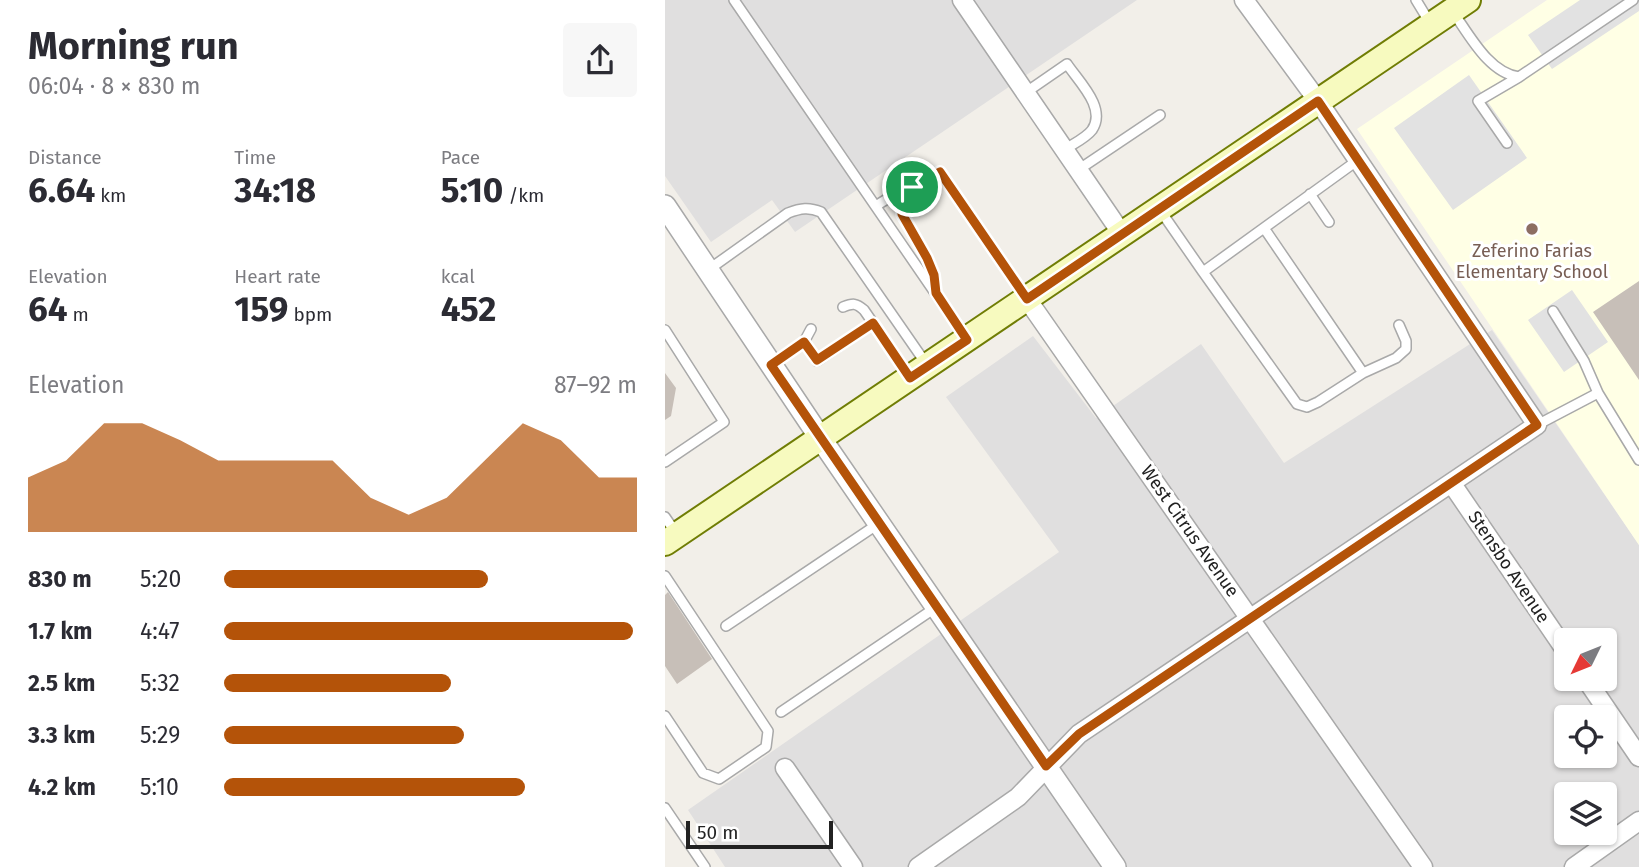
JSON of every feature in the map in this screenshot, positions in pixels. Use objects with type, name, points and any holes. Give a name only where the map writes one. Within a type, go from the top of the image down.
[{"type":"main road","points":[[669,532],[821,439],[1460,6]]},
{"type":"street","points":[[962,0],[1122,234]]},
{"type":"street","points":[[918,867],[1018,797],[1079,734],[1537,425],[1318,101],[1244,0]]},
{"type":"street","points":[[668,219],[708,270],[1115,867]]},
{"type":"street","name":"West Citrus Avenue","points":[[1027,299],[1423,867]]},
{"type":"street","name":"Stensbo Avenue","points":[[1452,484],[1554,633]]},
{"type":"street","points":[[1593,691],[1639,757]]},
{"type":"street","points":[[785,768],[853,867]]},
{"type":"street","points":[[1574,867],[1639,821]]},
{"type":"lane","points":[[734,0],[967,340]]},
{"type":"lane","points":[[1416,0],[1431,25]]},
{"type":"lane","points":[[1507,143],[1478,101],[1519,77],[1633,0]]},
{"type":"lane","points":[[1460,6],[1491,63],[1508,75],[1519,77]]},
{"type":"lane","points":[[1025,93],[1067,64],[1078,80],[1095,106],[1097,114],[1092,129],[1064,150]]},
{"type":"lane","points":[[1078,170],[1160,115]]},
{"type":"lane","points":[[1203,272],[1358,160]]},
{"type":"lane","points":[[876,206],[893,194],[940,172],[1027,299]]},
{"type":"lane","points":[[912,187],[903,205],[902,214],[927,258],[934,275],[936,293]]},
{"type":"lane","points":[[1310,194],[1329,222]]},
{"type":"lane","points":[[708,270],[788,213],[800,208],[812,208],[821,212],[919,372]]},
{"type":"lane","points":[[1159,209],[1297,404],[1307,407],[1318,402],[1363,373],[1396,358],[1406,349],[1406,341],[1399,325]]},
{"type":"lane","points":[[1263,228],[1363,373]]},
{"type":"lane","points":[[843,307],[851,303],[857,304],[919,372]]},
{"type":"lane","points":[[1553,311],[1639,460]]},
{"type":"lane","points":[[804,342],[817,360],[873,323]]},
{"type":"lane","points":[[771,365],[804,342],[811,329]]},
{"type":"lane","points":[[665,330],[724,422],[665,461]]},
{"type":"lane","points":[[1537,425],[1598,393]]},
{"type":"lane","points":[[726,626],[879,523]]},
{"type":"lane","points":[[665,576],[768,731],[766,747],[719,779],[703,773],[665,716]]},
{"type":"lane","points":[[781,712],[937,607]]},
{"type":"lane","points":[[665,808],[705,867]]},
{"type":"shaded area","points":[[665,0],[1137,0],[795,232],[772,200],[711,242],[665,176]]},
{"type":"shaded area","name":"Zeferino Farias Elementary School","points":[[1547,0],[1639,0],[1639,545],[1357,129]]},
{"type":"shaded area","points":[[1580,0],[1639,0],[1639,11],[1552,69],[1528,35]]},
{"type":"shaded area","points":[[1469,75],[1527,158],[1453,210],[1394,128]]},
{"type":"shaded area","points":[[1572,290],[1608,342],[1564,372],[1528,320]]},
{"type":"shaded area","points":[[1492,330],[1639,545],[1639,867],[725,867],[688,810],[1059,552],[946,397],[1033,336],[1096,418],[1201,344],[1284,463]]},
{"type":"building","points":[[1639,281],[1639,380],[1593,312]]},
{"type":"building","points":[[665,373],[676,388],[671,416],[665,420]]},
{"type":"building","points":[[668,592],[712,659],[677,684],[665,666],[665,595]]},
{"type":"place","name":"Zeferino Farias Elementary School","points":[[1532,229]]},
{"type":"route","points":[[1318,101],[1537,425],[1079,734],[1046,766],[771,365],[804,342],[817,360],[873,323],[910,378],[967,340],[936,293],[934,275],[927,258],[902,214],[903,205],[912,187],[940,172],[1027,299],[1318,101]]}]
